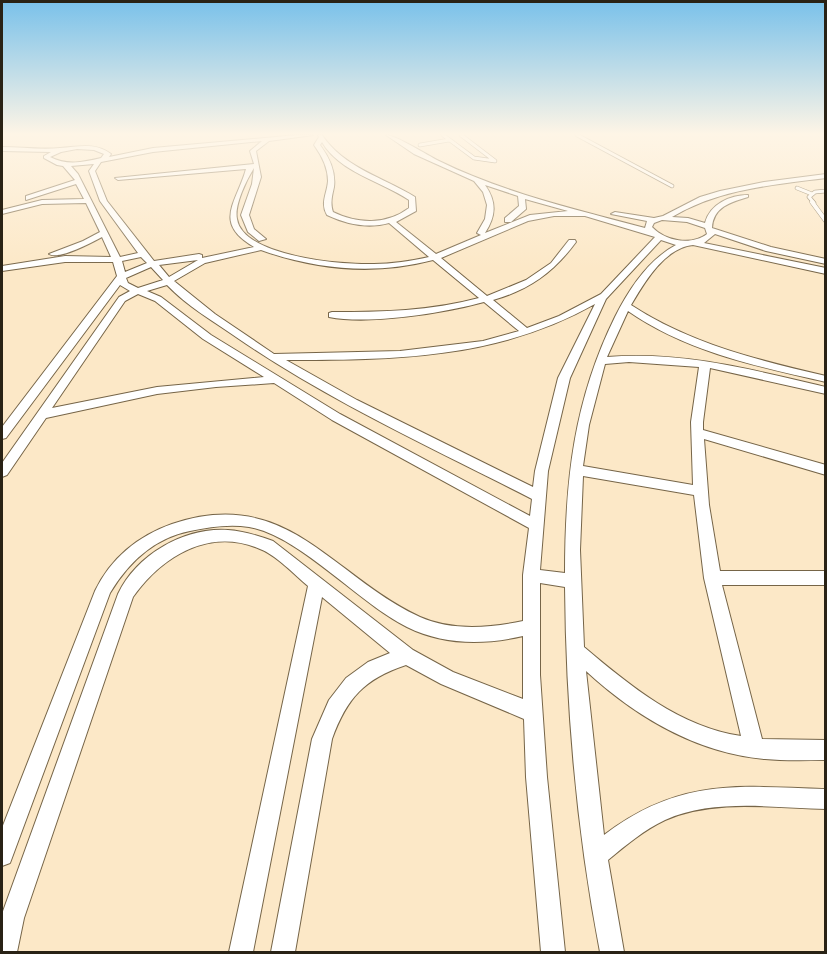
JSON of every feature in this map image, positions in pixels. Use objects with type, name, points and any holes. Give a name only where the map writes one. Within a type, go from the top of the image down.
[{"type":"street","points":[[95,180],[104,201],[143,254],[178,291],[272,357],[353,403],[539,496]]},
{"type":"street","points":[[249,180],[233,215],[236,227],[261,248],[297,259],[359,267],[431,255],[522,220],[555,214],[584,214],[654,220],[688,219],[751,244],[825,262]]},
{"type":"street","points":[[256,180],[257,186],[245,215],[251,230],[270,243],[297,253],[344,260],[431,255],[517,214],[524,204],[521,194]]},
{"type":"street","points":[[330,180],[327,211],[339,218],[351,221],[389,220],[409,213],[414,206],[412,199],[378,180]]},
{"type":"street","points":[[478,180],[492,205],[489,222],[481,233]]},
{"type":"street","points":[[489,180],[521,194],[584,214]]},
{"type":"street","points":[[497,180],[615,218],[655,234],[741,255],[825,271]]},
{"type":"street","points":[[666,218],[684,206],[720,193],[803,180]]},
{"type":"street","points":[[2,207],[78,181],[117,260],[124,285],[158,299],[207,337],[336,417],[535,525]]},
{"type":"street","points":[[612,952],[595,856],[579,715],[573,581],[572,534],[577,470],[590,389],[599,361],[638,284],[657,260],[688,243],[710,237],[709,229],[713,211],[727,201],[798,188],[824,186]]},
{"type":"street","points":[[2,212],[42,202],[88,201]]},
{"type":"street","points":[[389,220],[526,332]]},
{"type":"street","points":[[654,220],[648,225],[655,234]]},
{"type":"street","points":[[2,263],[60,252],[86,243],[104,233]]},
{"type":"street","points":[[553,952],[531,712],[531,575],[539,496],[548,441],[563,381],[588,321],[623,269],[655,234]]},
{"type":"street","points":[[2,435],[121,277],[151,264],[211,254],[230,247],[245,236]]},
{"type":"street","points":[[333,315],[412,312],[484,299],[538,276],[556,262],[572,242]]},
{"type":"street","points":[[741,255],[739,249],[751,244]]},
{"type":"street","points":[[2,472],[117,303],[136,291],[170,280],[187,268],[211,258],[261,248]]},
{"type":"street","points":[[2,268],[65,259],[117,260],[143,254]]},
{"type":"street","points":[[158,299],[178,291]]},
{"type":"street","points":[[272,357],[389,357],[447,350],[526,332],[581,310],[604,295]]},
{"type":"street","points":[[626,306],[656,327],[697,346],[825,379]]},
{"type":"street","points":[[599,361],[647,356],[705,363],[825,391]]},
{"type":"street","points":[[705,363],[698,433],[699,491],[712,578],[754,747]]},
{"type":"street","points":[[41,415],[140,392],[186,385],[276,380]]},
{"type":"street","points":[[698,433],[825,470]]},
{"type":"street","points":[[577,470],[699,491]]},
{"type":"street","points":[[2,855],[103,591],[128,555],[145,542],[167,531],[212,520],[255,521],[286,534],[390,608],[414,622],[442,631],[472,635],[502,634],[530,627]]},
{"type":"street","points":[[5,952],[12,918],[119,612],[135,577],[165,551],[187,541],[230,534],[250,537],[268,545],[407,656],[447,678],[531,712]]},
{"type":"street","points":[[531,575],[573,581]]},
{"type":"street","points":[[712,578],[825,578]]},
{"type":"street","points":[[241,952],[316,585]]},
{"type":"street","points":[[576,651],[617,689],[662,718],[712,739],[754,747],[825,750]]},
{"type":"street","points":[[283,952],[322,739],[334,706],[355,680],[382,663],[407,656]]},
{"type":"street","points":[[595,856],[634,825],[677,805],[719,797],[825,799]]},
{"type":"lane","points":[[660,180],[672,186]]},
{"type":"lane","points":[[824,186],[809,197],[810,202],[825,221]]},
{"type":"lane","points":[[798,188],[812,194]]}]
